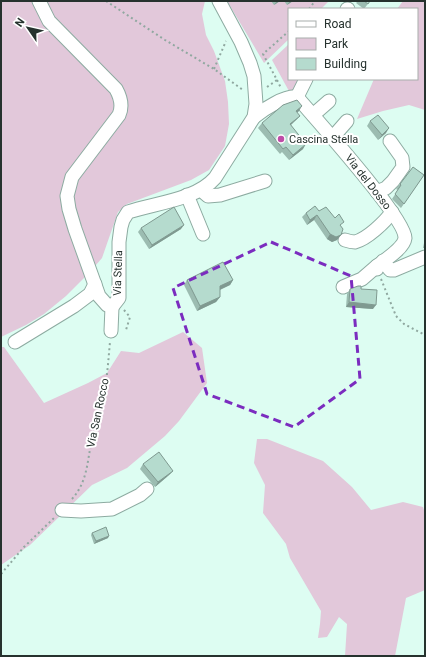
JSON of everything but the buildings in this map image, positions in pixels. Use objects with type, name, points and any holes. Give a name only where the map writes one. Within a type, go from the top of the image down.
[{"type":"street","name":"Via Stella","points":[[39,1],[49,21],[116,89],[120,96],[121,110],[119,115],[72,177],[67,196],[68,209],[94,284],[99,296],[107,305],[112,307],[119,298],[119,242],[121,227],[125,216],[128,212],[187,195],[201,190],[209,185],[254,117],[256,96],[254,76],[241,42],[219,1]]},
{"type":"street","points":[[254,117],[271,106],[293,97],[297,97],[306,80]]},
{"type":"street","name":"Via del Dosso","points":[[297,97],[333,137],[392,212],[403,231],[405,238],[402,245],[379,265]]},
{"type":"street","points":[[313,115],[329,102]]},
{"type":"street","points":[[333,137],[347,120]]},
{"type":"street","points":[[376,192],[386,188],[394,181],[403,167],[402,158],[390,141]]},
{"type":"street","points":[[201,190],[208,196],[220,195],[265,181]]},
{"type":"street","points":[[187,195],[203,234]]},
{"type":"street","points":[[345,240],[354,242],[368,235],[388,218],[392,212]]},
{"type":"street","points":[[343,287],[362,279],[379,265],[390,270],[394,270],[425,257]]},
{"type":"street","points":[[15,342],[74,306],[90,294],[94,284]]},
{"type":"street","points":[[111,331],[112,307]]},
{"type":"street","points":[[60,512],[112,509],[140,495],[147,489]]},
{"type":"path","points":[[106,1],[242,89],[256,96],[277,80],[263,54],[288,32]]},
{"type":"path","points":[[214,70],[232,24]]},
{"type":"path","points":[[379,265],[396,316],[404,324],[425,335]]},
{"type":"path","points":[[126,330],[130,317]]},
{"type":"path","name":"Via San Rocco","points":[[1,574],[24,547],[79,491],[86,472],[92,437],[103,397],[111,331]]},
{"type":"highlighted area","points":[[271,242],[351,276],[360,379],[294,427],[207,394],[173,288]]},
{"type":"green space","points":[[1,1],[205,1],[202,14],[206,35],[214,51],[225,81],[229,124],[225,146],[209,170],[191,180],[127,204],[118,212],[102,258],[89,273],[66,296],[44,314],[26,325],[1,337]]},
{"type":"green space","points":[[227,1],[329,1],[322,8],[288,8],[288,40],[264,63]]},
{"type":"green space","points":[[403,1],[425,1],[425,110],[409,105],[357,119],[374,80],[418,80],[418,8],[398,8]]},
{"type":"green space","points":[[288,45],[288,80],[301,80],[290,93],[272,60]]},
{"type":"green space","points":[[183,332],[202,348],[207,383],[179,421],[165,436],[127,468],[92,485],[30,545],[1,565],[1,347],[4,347],[44,403],[107,373],[121,351],[139,353]]},
{"type":"green space","points":[[257,439],[267,439],[323,461],[352,487],[371,510],[403,502],[423,507],[425,513],[425,590],[406,598],[395,656],[345,656],[347,624],[339,617],[327,637],[318,638],[321,611],[290,558],[286,544],[263,513],[265,485],[254,463]]},
{"type":"place","name":"Cascina Stella","points":[[281,139]]}]
